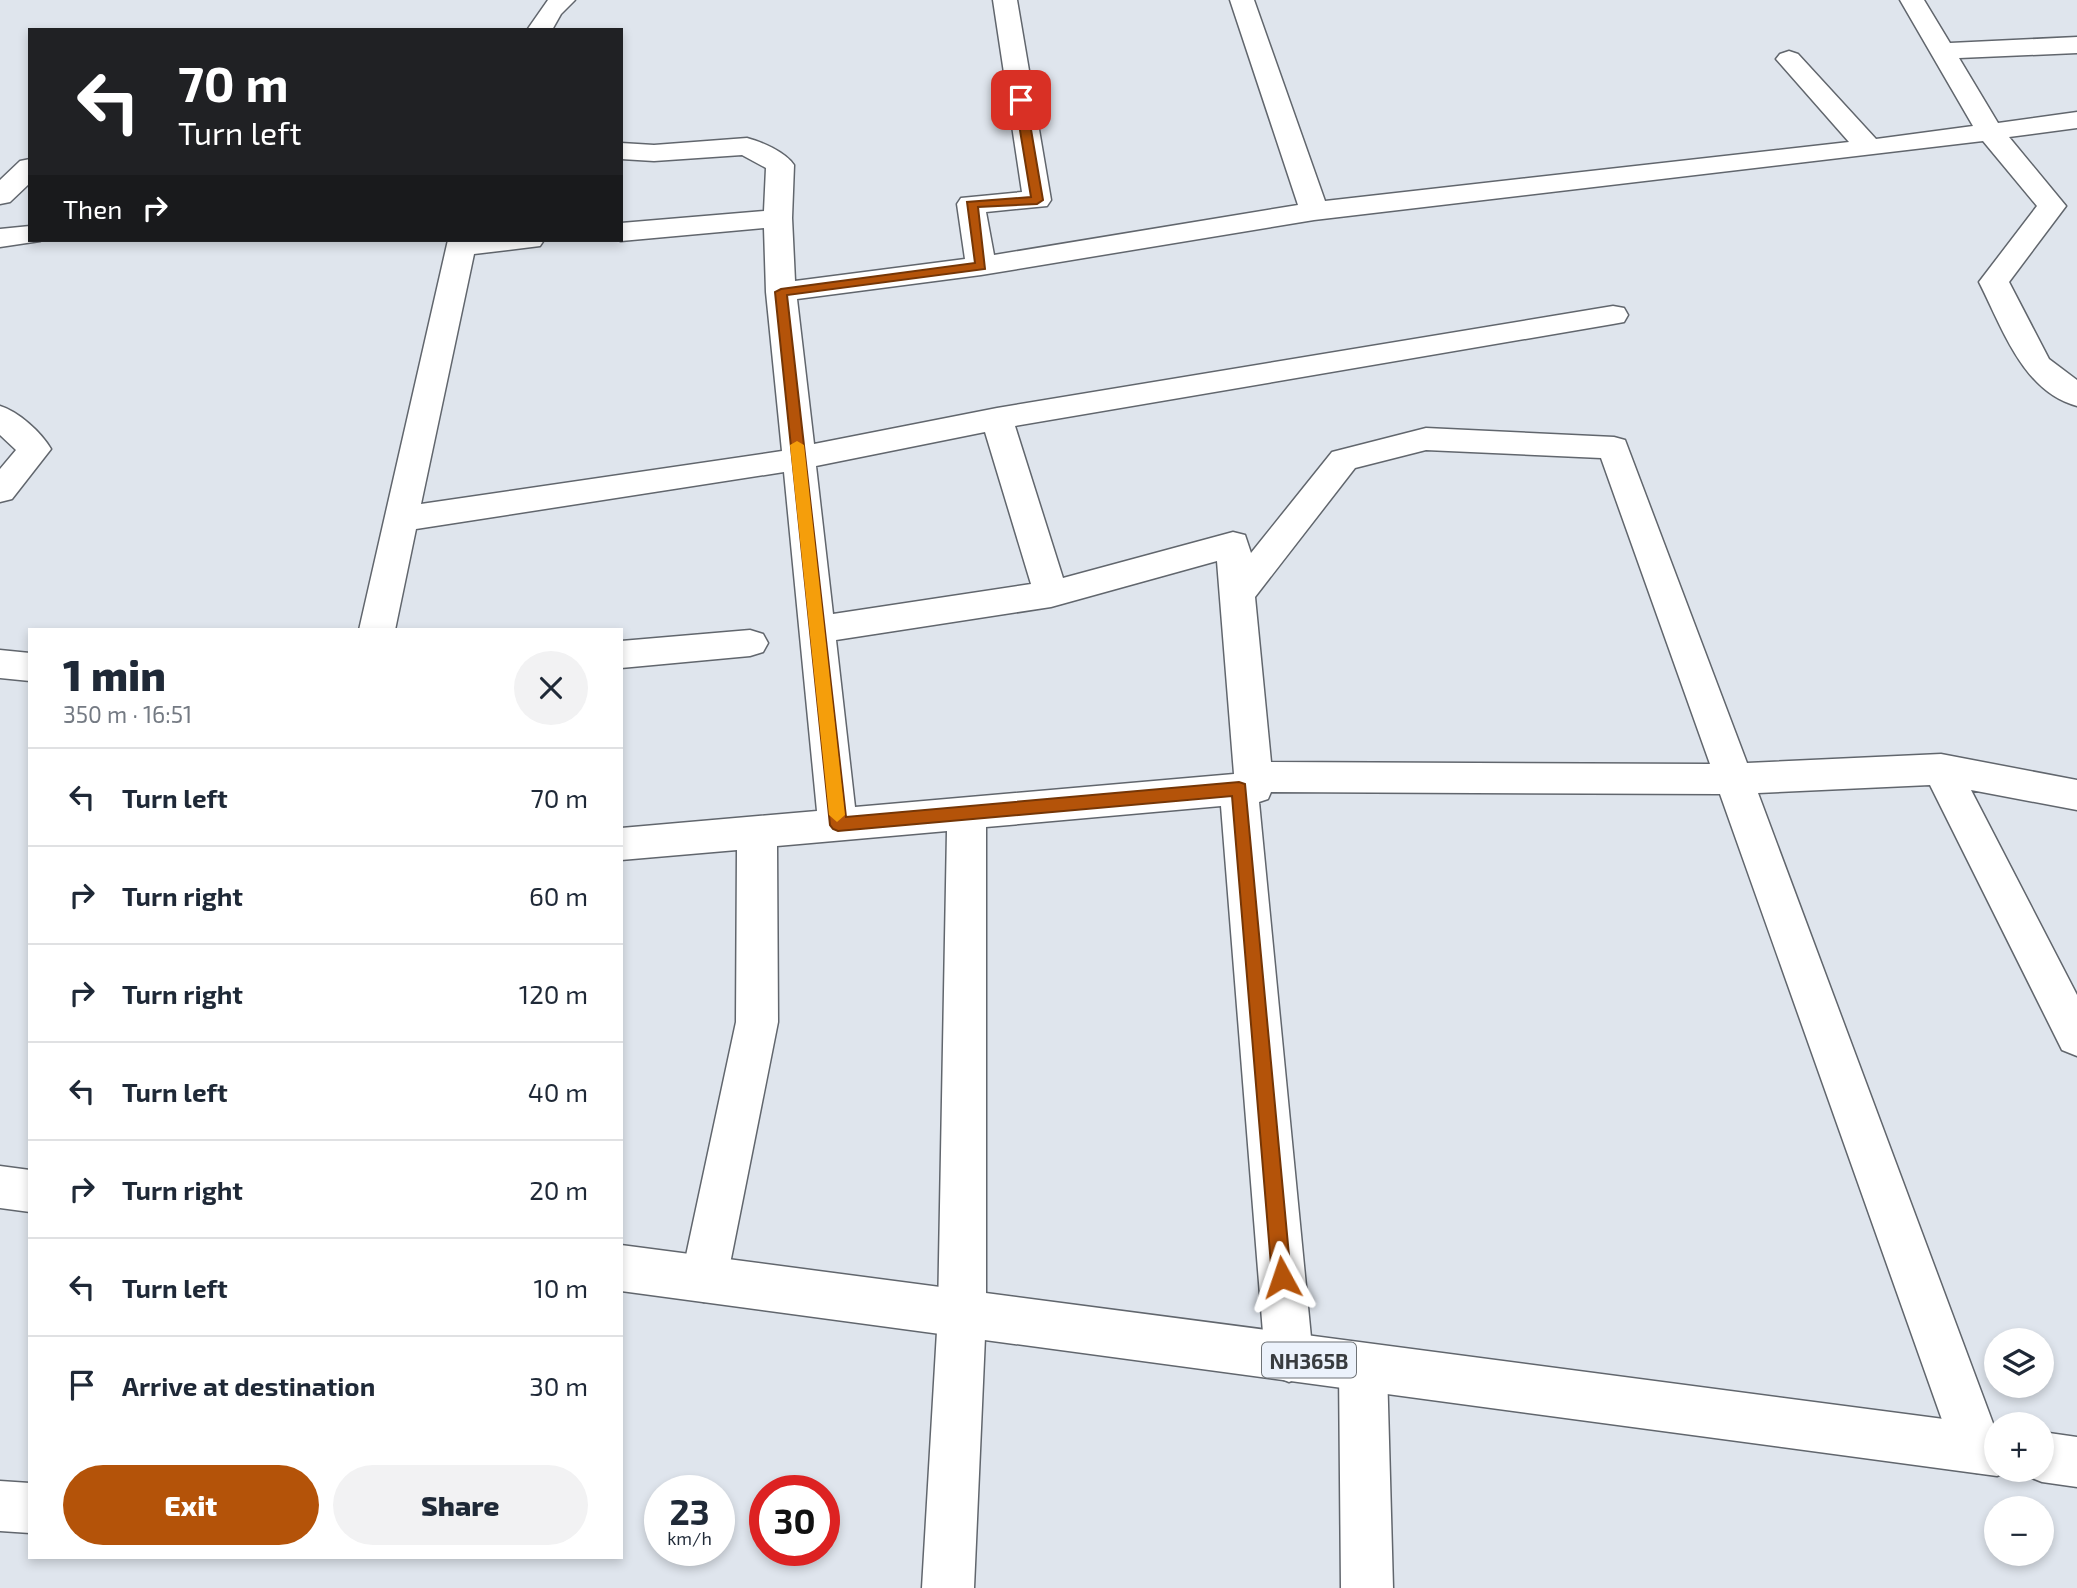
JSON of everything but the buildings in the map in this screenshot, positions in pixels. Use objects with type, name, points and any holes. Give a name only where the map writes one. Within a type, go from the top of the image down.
[{"type":"main road","points":[[540,28],[551,10],[563,0]]},
{"type":"main road","points":[[981,266],[971,204],[1037,200],[1005,0]]},
{"type":"main road","points":[[1242,0],[1314,211]]},
{"type":"main road","points":[[1912,0],[1990,132],[2052,206],[1994,282],[2037,365],[2077,396]]},
{"type":"main road","points":[[1942,51],[2077,45]]},
{"type":"main road","points":[[1789,59],[1869,148]]},
{"type":"main road","points":[[781,292],[981,266],[1314,211],[1869,148],[2077,120]]},
{"type":"main road","points":[[623,151],[654,153],[747,146],[780,165],[778,218],[781,292],[838,825]]},
{"type":"main road","points":[[0,196],[28,169]]},
{"type":"main road","points":[[623,232],[778,218]]},
{"type":"main road","points":[[0,238],[28,235]]},
{"type":"main road","points":[[377,628],[462,243],[485,242]]},
{"type":"main road","points":[[401,519],[798,459],[997,419],[1613,315]]},
{"type":"main road","points":[[0,417],[35,449],[0,491]]},
{"type":"main road","points":[[997,419],[1051,594]]},
{"type":"main road","points":[[1237,595],[1344,460],[1426,439],[1614,448],[1734,779],[1984,1442]]},
{"type":"main road","points":[[817,630],[1051,594],[1233,544],[1246,783],[1289,1358]]},
{"type":"main road","points":[[623,655],[750,643]]},
{"type":"main road","points":[[0,664],[28,667]]},
{"type":"main road","points":[[1941,769],[2077,1037]]},
{"type":"main road","points":[[623,844],[967,813],[1246,783],[1734,779],[1941,769],[2077,795]]},
{"type":"main road","points":[[948,1588],[962,1314],[967,813]]},
{"type":"main road","points":[[704,1279],[757,1022],[757,832]]},
{"type":"main road","points":[[0,1187],[28,1191]]},
{"type":"main road","name":"NH365B","points":[[623,1268],[1984,1450]]},
{"type":"main road","points":[[1363,1368],[1367,1588]]},
{"type":"main road","points":[[2054,1459],[2077,1462]]},
{"type":"main road","points":[[0,1506],[28,1508]]},
{"type":"slow traffic","points":[[797,445],[837,815]]},
{"type":"route","points":[[1021,100],[1037,200],[971,204],[981,266],[781,292],[838,825],[1239,789],[1282,1277]]}]
